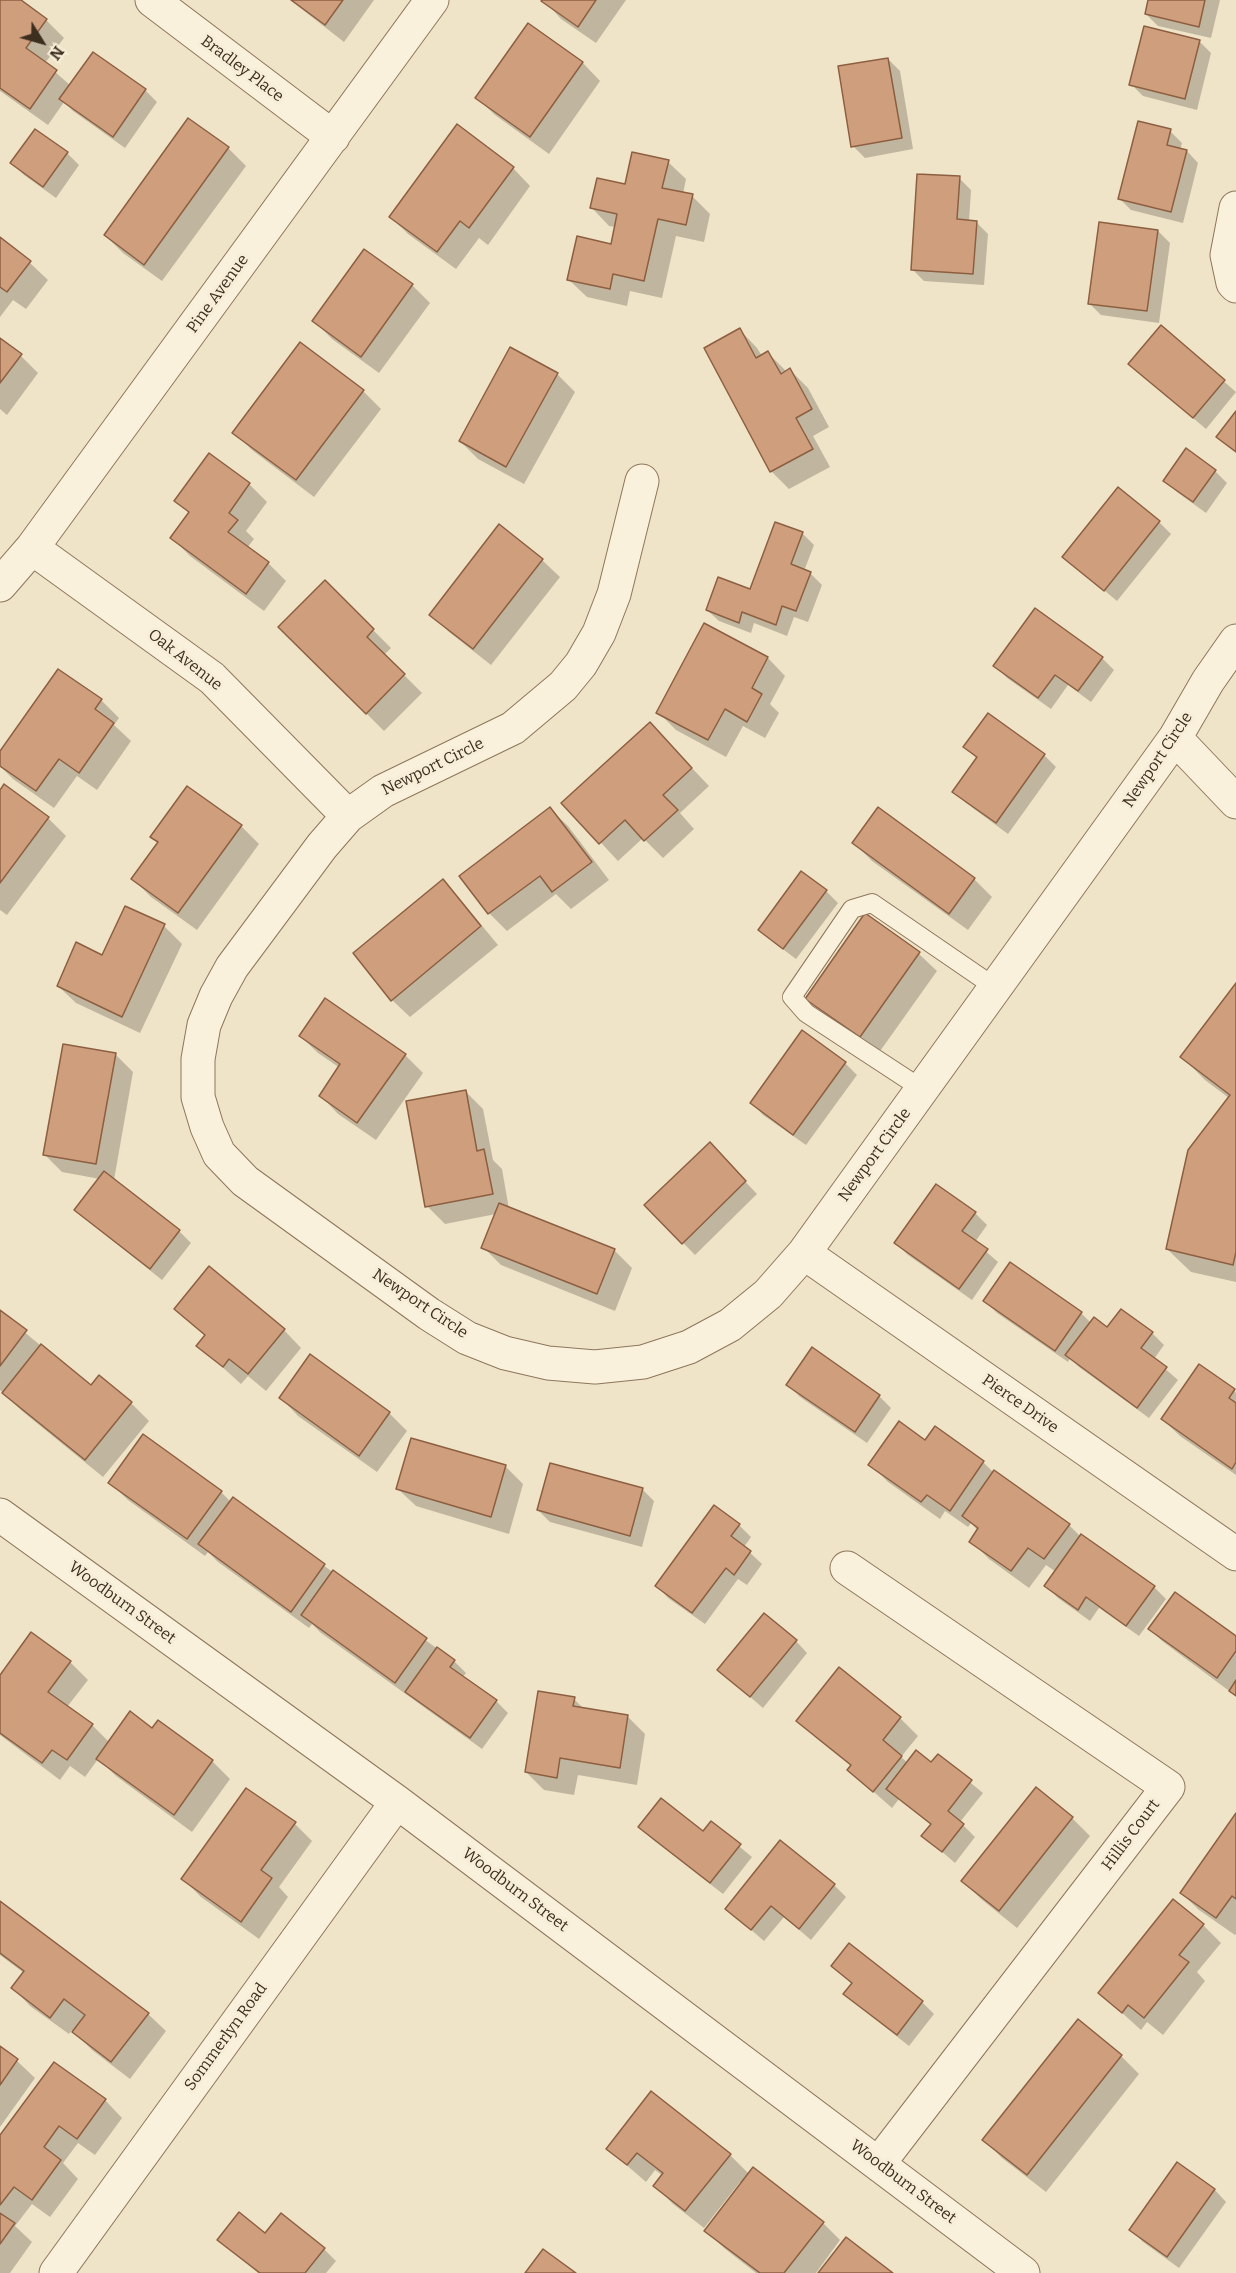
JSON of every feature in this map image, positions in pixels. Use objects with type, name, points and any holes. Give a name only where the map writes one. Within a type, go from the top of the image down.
[{"type":"street","name":"Bradley Place","points":[[152,0],[333,137]]},
{"type":"street","name":"Pine Avenue","points":[[0,585],[32,548],[432,0]]},
{"type":"street","points":[[1236,208],[1227,255],[1233,283],[1236,286]]},
{"type":"street","name":"Newport Circle","points":[[642,482],[614,594],[599,633],[581,664],[562,686],[513,728],[383,790],[348,816],[322,846],[232,967],[216,996],[204,1025],[198,1059],[198,1097],[207,1128],[219,1154],[245,1181],[429,1314],[467,1338],[505,1353],[548,1363],[595,1367],[643,1362],[689,1347],[730,1325],[768,1294],[804,1253],[996,988],[1175,738],[1208,681],[1236,641]]},
{"type":"street","name":"Oak Avenue","points":[[32,548],[212,678],[348,816]]},
{"type":"street","points":[[1175,738],[1236,802]]},
{"type":"street","name":"Pierce Drive","points":[[804,1253],[1236,1554]]},
{"type":"street","name":"Woodburn Street","points":[[0,1515],[397,1802],[1023,2273]]},
{"type":"street","name":"Hillis Court","points":[[847,1568],[1168,1787],[879,2163]]},
{"type":"street","name":"Sommerlyn Road","points":[[56,2273],[397,1802]]},
{"type":"lane","points":[[922,1089],[806,1013],[792,997],[852,909],[872,903],[996,988]]},
{"type":"building","points":[[0,0],[21,0],[47,19],[26,48],[57,70],[30,109],[0,88]]},
{"type":"building","points":[[291,0],[343,0],[325,25]]},
{"type":"building","points":[[542,0],[596,0],[578,27]]},
{"type":"building","points":[[1148,0],[1205,0],[1199,27],[1145,14]]},
{"type":"building","points":[[528,23],[583,62],[530,137],[475,98]]},
{"type":"building","points":[[1144,26],[1200,40],[1185,99],[1129,85]]},
{"type":"building","points":[[93,52],[146,89],[113,137],[59,99]]},
{"type":"building","points":[[888,58],[902,138],[851,147],[838,66]]},
{"type":"building","points":[[188,118],[229,147],[144,265],[104,235]]},
{"type":"building","points":[[1138,121],[1171,129],[1167,145],[1187,150],[1171,212],[1118,199]]},
{"type":"building","points":[[457,124],[514,167],[469,228],[460,221],[437,252],[389,217]]},
{"type":"building","points":[[35,129],[68,152],[43,187],[10,163]]},
{"type":"building","points":[[632,152],[669,160],[662,188],[693,194],[686,225],[658,219],[644,281],[613,274],[610,289],[567,280],[577,236],[611,244],[617,214],[590,208],[597,178],[625,184]]},
{"type":"building","points":[[917,174],[960,176],[957,219],[977,221],[973,274],[911,270]]},
{"type":"building","points":[[1099,222],[1158,230],[1147,311],[1088,304]]},
{"type":"building","points":[[0,237],[31,261],[7,292],[0,287]]},
{"type":"building","points":[[364,249],[413,284],[361,357],[312,321]]},
{"type":"building","points":[[1161,325],[1225,380],[1193,418],[1128,364]]},
{"type":"building","points":[[740,328],[756,358],[768,351],[781,374],[790,368],[812,409],[796,418],[813,449],[770,472],[704,348]]},
{"type":"building","points":[[0,338],[22,354],[0,383]]},
{"type":"building","points":[[300,342],[364,390],[296,480],[232,433]]},
{"type":"building","points":[[510,347],[558,373],[506,467],[459,441]]},
{"type":"building","points":[[1236,411],[1236,452],[1216,437]]},
{"type":"building","points":[[1186,448],[1216,470],[1193,502],[1163,481]]},
{"type":"building","points":[[209,453],[250,483],[229,513],[238,520],[228,532],[269,562],[246,594],[170,538],[189,512],[174,501]]},
{"type":"building","points":[[1118,487],[1160,521],[1104,591],[1062,557]]},
{"type":"building","points":[[775,522],[803,532],[791,564],[811,572],[796,611],[782,606],[776,625],[742,612],[739,623],[706,610],[718,577],[750,589]]},
{"type":"building","points":[[499,524],[543,559],[473,649],[429,615]]},
{"type":"building","points":[[325,580],[374,629],[367,637],[405,674],[366,714],[278,627]]},
{"type":"building","points":[[1035,608],[1103,657],[1078,691],[1055,675],[1038,698],[993,666]]},
{"type":"building","points":[[704,623],[768,657],[752,688],[762,694],[747,722],[725,709],[708,740],[656,713]]},
{"type":"building","points":[[58,669],[102,699],[95,709],[114,723],[79,773],[59,759],[36,791],[0,766],[0,751]]},
{"type":"building","points":[[988,713],[1045,754],[996,823],[952,792],[977,757],[963,747]]},
{"type":"building","points":[[650,722],[692,768],[663,795],[678,810],[644,841],[625,820],[599,844],[561,803]]},
{"type":"building","points":[[4,784],[49,817],[0,883],[0,790]]},
{"type":"building","points":[[187,786],[242,825],[178,913],[131,879],[158,842],[150,837]]},
{"type":"building","points":[[550,807],[592,862],[552,892],[540,876],[488,914],[459,876]]},
{"type":"building","points":[[878,807],[975,878],[949,914],[852,843]]},
{"type":"building","points":[[801,871],[827,890],[783,949],[758,930]]},
{"type":"building","points":[[443,879],[481,926],[391,1001],[353,953]]},
{"type":"building","points":[[125,906],[165,924],[122,1017],[57,986],[76,942],[102,955]]},
{"type":"building","points":[[865,913],[920,952],[860,1037],[805,999]]},
{"type":"building","points":[[1236,983],[1236,1252],[1233,1265],[1166,1249],[1188,1150],[1230,1095],[1180,1057]]},
{"type":"building","points":[[325,998],[406,1054],[357,1123],[319,1096],[340,1064],[299,1036]]},
{"type":"building","points":[[802,1030],[846,1062],[793,1135],[750,1103]]},
{"type":"building","points":[[63,1044],[116,1053],[96,1164],[43,1155]]},
{"type":"building","points":[[466,1090],[477,1151],[484,1149],[493,1194],[425,1207],[406,1101]]},
{"type":"building","points":[[710,1142],[746,1181],[682,1244],[644,1205]]},
{"type":"building","points":[[104,1171],[180,1230],[150,1269],[74,1210]]},
{"type":"building","points":[[936,1184],[976,1212],[962,1231],[988,1249],[959,1289],[894,1243]]},
{"type":"building","points":[[499,1203],[615,1249],[597,1294],[481,1248]]},
{"type":"building","points":[[1010,1262],[1082,1312],[1055,1351],[983,1301]]},
{"type":"building","points":[[209,1266],[285,1329],[248,1374],[229,1359],[223,1367],[196,1346],[205,1335],[174,1309]]},
{"type":"building","points":[[1121,1309],[1153,1332],[1141,1348],[1167,1367],[1137,1408],[1065,1355],[1094,1317],[1107,1327]]},
{"type":"building","points":[[0,1310],[27,1330],[0,1366]]},
{"type":"building","points":[[41,1344],[91,1385],[99,1375],[132,1402],[85,1460],[2,1393]]},
{"type":"building","points":[[812,1347],[880,1395],[855,1432],[786,1385]]},
{"type":"building","points":[[310,1354],[390,1412],[359,1456],[279,1398]]},
{"type":"building","points":[[1199,1364],[1235,1389],[1229,1398],[1236,1403],[1236,1462],[1232,1469],[1161,1419]]},
{"type":"building","points":[[899,1421],[925,1440],[935,1426],[984,1461],[950,1511],[927,1495],[921,1502],[868,1465]]},
{"type":"building","points":[[143,1434],[222,1491],[187,1539],[108,1483]]},
{"type":"building","points":[[411,1438],[506,1465],[491,1517],[396,1489]]},
{"type":"building","points":[[550,1463],[643,1488],[630,1536],[537,1510]]},
{"type":"building","points":[[994,1470],[1070,1524],[1044,1559],[1028,1548],[1011,1571],[969,1542],[978,1528],[962,1516]]},
{"type":"building","points":[[233,1497],[325,1564],[291,1612],[198,1544]]},
{"type":"building","points":[[714,1505],[740,1524],[731,1536],[751,1551],[734,1575],[726,1568],[692,1613],[655,1586]]},
{"type":"building","points":[[1081,1534],[1155,1586],[1126,1626],[1086,1597],[1078,1610],[1044,1586]]},
{"type":"building","points":[[333,1570],[427,1638],[395,1683],[301,1615]]},
{"type":"building","points":[[1175,1592],[1236,1636],[1236,1651],[1217,1678],[1148,1629]]},
{"type":"building","points":[[764,1613],[797,1640],[750,1697],[717,1670]]},
{"type":"building","points":[[31,1632],[71,1661],[48,1692],[93,1724],[67,1760],[52,1750],[42,1763],[0,1733],[0,1675]]},
{"type":"building","points":[[437,1647],[455,1660],[450,1667],[497,1700],[470,1738],[405,1692]]},
{"type":"building","points":[[839,1667],[901,1717],[883,1740],[902,1756],[873,1792],[847,1770],[851,1765],[796,1721]]},
{"type":"building","points":[[1236,1680],[1236,1696],[1229,1691]]},
{"type":"building","points":[[538,1691],[575,1697],[573,1706],[628,1715],[620,1768],[560,1758],[557,1778],[525,1772]]},
{"type":"building","points":[[130,1711],[152,1728],[158,1720],[213,1760],[174,1815],[96,1759]]},
{"type":"building","points":[[916,1750],[931,1762],[938,1754],[972,1780],[948,1811],[964,1824],[942,1852],[921,1836],[931,1824],[886,1789]]},
{"type":"building","points":[[1036,1787],[1073,1817],[999,1911],[961,1881]]},
{"type":"building","points":[[246,1788],[296,1822],[261,1870],[272,1878],[241,1922],[181,1879]]},
{"type":"building","points":[[661,1798],[703,1831],[711,1821],[741,1844],[710,1883],[638,1827]]},
{"type":"building","points":[[1236,1813],[1236,1899],[1232,1896],[1216,1918],[1180,1893]]},
{"type":"building","points":[[780,1840],[835,1884],[799,1929],[771,1906],[751,1930],[725,1909]]},
{"type":"building","points":[[1173,1899],[1204,1924],[1179,1955],[1189,1962],[1144,2018],[1128,2005],[1122,2013],[1098,1993]]},
{"type":"building","points":[[0,1901],[149,2013],[111,2062],[72,2032],[85,2015],[64,1999],[50,2018],[11,1988],[24,1971],[0,1953]]},
{"type":"building","points":[[849,1943],[923,2001],[897,2035],[843,1994],[852,1983],[831,1966]]},
{"type":"building","points":[[1078,2019],[1122,2055],[1027,2175],[982,2140]]},
{"type":"building","points":[[0,2046],[18,2059],[0,2085]]},
{"type":"building","points":[[54,2062],[106,2099],[77,2139],[59,2126],[44,2147],[61,2160],[32,2200],[14,2187],[0,2205],[0,2135]]},
{"type":"building","points":[[651,2091],[731,2154],[685,2211],[653,2186],[663,2173],[637,2153],[627,2165],[606,2149]]},
{"type":"building","points":[[1177,2162],[1215,2189],[1167,2257],[1129,2230]]},
{"type":"building","points":[[753,2167],[824,2222],[784,2273],[760,2273],[704,2231]]},
{"type":"building","points":[[239,2212],[265,2233],[281,2213],[325,2248],[305,2273],[260,2273],[217,2240]]},
{"type":"building","points":[[0,2213],[15,2223],[0,2244]]},
{"type":"building","points":[[846,2237],[893,2273],[818,2273]]},
{"type":"building","points":[[543,2249],[576,2273],[525,2273]]}]
